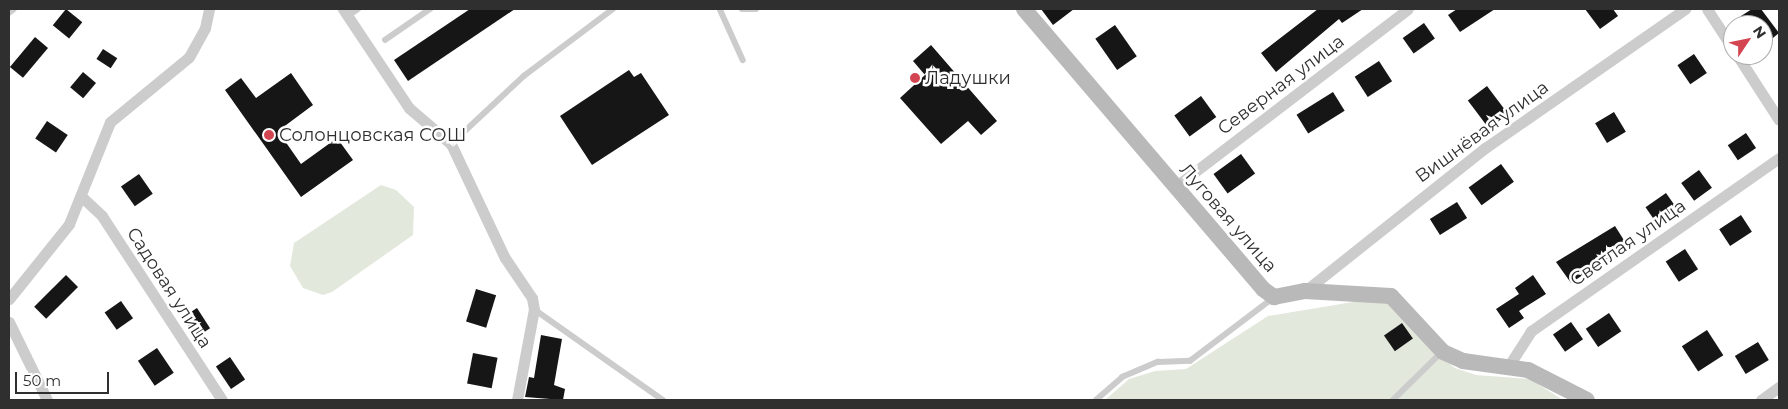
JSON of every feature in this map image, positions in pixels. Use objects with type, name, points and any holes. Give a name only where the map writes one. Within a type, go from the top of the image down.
[{"type":"street","points":[[9,299],[55,246],[83,198],[110,122],[189,57],[209,9]]},
{"type":"street","name":"Луговая улица","points":[[1024,9],[1175,187],[1274,297],[1304,291],[1391,296],[1443,352],[1463,361],[1508,367],[1545,377],[1587,400]]},
{"type":"street","name":"Северная улица","points":[[1175,187],[1408,9]]},
{"type":"street","name":"Вишнёвая улица","points":[[1304,291],[1485,148],[1685,9]]},
{"type":"street","points":[[1707,9],[1723,34]]},
{"type":"street","points":[[345,12],[409,108],[451,144],[505,258],[529,290],[534,309],[517,400]]},
{"type":"street","points":[[1743,65],[1779,120]]},
{"type":"street","name":"Светлая улица","points":[[1508,367],[1531,331],[1779,158]]},
{"type":"street","name":"Садовая улица","points":[[83,198],[102,216],[222,400]]},
{"type":"street","points":[[9,322],[47,400]]},
{"type":"street","points":[[1761,400],[1779,387]]},
{"type":"lane","points":[[9,14],[14,9]]},
{"type":"lane","points":[[345,12],[358,9]]},
{"type":"lane","points":[[385,40],[430,9]]},
{"type":"lane","points":[[451,144],[524,76],[612,9]]},
{"type":"lane","points":[[720,9],[743,60]]},
{"type":"lane","points":[[742,9],[756,9]]},
{"type":"lane","points":[[1096,400],[1122,377],[1158,362],[1190,361],[1274,297]]},
{"type":"lane","points":[[534,309],[662,400]]},
{"type":"lane","points":[[1393,400],[1443,352]]},
{"type":"shaded area","points":[[381,185],[396,190],[414,207],[413,235],[332,292],[323,295],[303,288],[290,266],[294,243]]},
{"type":"shaded area","points":[[1359,301],[1391,303],[1427,346],[1455,368],[1476,375],[1530,379],[1563,400],[1105,400],[1129,379],[1155,371],[1186,369],[1268,316]]},
{"type":"building","points":[[66,9],[82,22],[69,39],[53,25]]},
{"type":"building","points":[[470,9],[515,9],[408,81],[394,60]]},
{"type":"building","points":[[1041,9],[1074,9],[1053,25]]},
{"type":"building","points":[[1318,9],[1363,9],[1342,23],[1339,19],[1276,72],[1261,53]]},
{"type":"building","points":[[1457,9],[1495,9],[1460,32],[1448,15]]},
{"type":"building","points":[[1585,9],[1613,9],[1618,16],[1600,29]]},
{"type":"building","points":[[1752,9],[1761,9],[1766,15],[1743,15]]},
{"type":"building","points":[[1424,23],[1435,39],[1414,53],[1403,38]]},
{"type":"building","points":[[1115,25],[1137,56],[1117,70],[1095,39]]},
{"type":"building","points":[[1773,25],[1779,33],[1773,38]]},
{"type":"building","points":[[35,37],[48,48],[23,78],[10,67]]},
{"type":"building","points":[[931,45],[997,121],[981,135],[968,121],[941,144],[900,98],[925,75],[913,61]]},
{"type":"building","points":[[103,49],[117,58],[111,68],[96,59]]},
{"type":"building","points":[[1694,54],[1707,73],[1690,84],[1677,65]]},
{"type":"building","points":[[1379,61],[1392,81],[1368,97],[1355,77]]},
{"type":"building","points":[[629,70],[634,77],[641,73],[669,115],[592,165],[560,116]]},
{"type":"building","points":[[83,72],[96,83],[83,98],[70,87]]},
{"type":"building","name":"Солонцовская СОШ","points":[[291,73],[313,105],[278,131],[301,164],[337,138],[353,160],[301,197],[225,90],[241,78],[256,98]]},
{"type":"building","points":[[1487,86],[1508,114],[1489,128],[1468,100]]},
{"type":"building","points":[[1333,92],[1345,111],[1308,133],[1297,115]]},
{"type":"building","points":[[1201,96],[1216,117],[1190,136],[1174,115]]},
{"type":"building","points":[[1614,112],[1626,132],[1607,143],[1595,123]]},
{"type":"building","points":[[47,121],[68,135],[56,152],[35,138]]},
{"type":"building","points":[[1746,133],[1756,148],[1738,160],[1728,145]]},
{"type":"building","points":[[1241,154],[1255,173],[1228,193],[1213,174]]},
{"type":"building","points":[[1501,164],[1514,182],[1482,205],[1469,188]]},
{"type":"building","points":[[1699,170],[1712,188],[1694,201],[1681,183]]},
{"type":"building","points":[[139,174],[153,194],[135,206],[121,187]]},
{"type":"building","points":[[1666,193],[1677,209],[1656,223],[1646,207]]},
{"type":"building","points":[[1457,202],[1467,218],[1440,235],[1430,219]]},
{"type":"building","points":[[1741,215],[1752,232],[1730,246],[1719,229]]},
{"type":"building","points":[[1615,226],[1627,245],[1571,283],[1556,262]]},
{"type":"building","points":[[1685,249],[1698,269],[1679,282],[1666,262]]},
{"type":"building","points":[[66,275],[78,287],[46,319],[34,307]]},
{"type":"building","points":[[1533,275],[1546,294],[1519,311],[1524,318],[1509,328],[1496,309],[1519,294],[1515,288]]},
{"type":"building","points":[[476,289],[496,295],[486,328],[466,322]]},
{"type":"building","points":[[121,301],[133,318],[117,330],[105,312]]},
{"type":"building","points":[[197,308],[210,328],[196,337],[183,317]]},
{"type":"building","points":[[1609,313],[1621,331],[1598,347],[1586,329]]},
{"type":"building","points":[[1571,322],[1583,339],[1565,352],[1553,335]]},
{"type":"building","points":[[1402,323],[1413,339],[1395,351],[1384,336]]},
{"type":"building","points":[[1707,330],[1723,355],[1698,371],[1682,346]]},
{"type":"building","points":[[541,335],[562,339],[554,385],[565,389],[563,400],[525,397],[529,377],[534,378]]},
{"type":"building","points":[[1758,342],[1769,360],[1746,374],[1735,356]]},
{"type":"building","points":[[157,348],[174,373],[155,386],[138,361]]},
{"type":"building","points":[[473,353],[498,358],[492,388],[467,383]]},
{"type":"building","points":[[230,357],[245,379],[231,389],[216,367]]},
{"type":"place","name":"Ладушки","points":[[915,78]]},
{"type":"place","name":"Солонцовская СОШ","points":[[269,135]]}]
